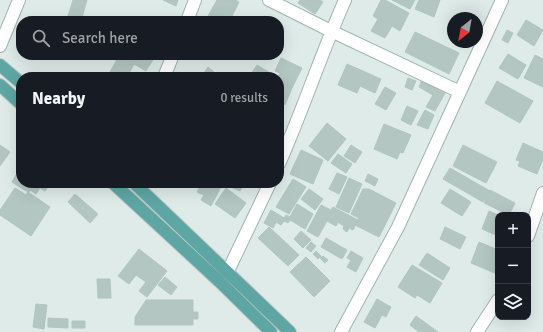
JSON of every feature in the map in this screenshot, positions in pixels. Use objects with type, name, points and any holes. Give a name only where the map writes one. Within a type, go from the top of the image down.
[{"type":"main road","points":[[0,65],[16,79]]},
{"type":"main road","points":[[0,85],[16,99]]},
{"type":"main road","points":[[118,188],[220,282],[271,332]]},
{"type":"main road","points":[[139,188],[228,271],[290,332]]},
{"type":"street","points":[[0,46],[19,0]]},
{"type":"street","points":[[189,16],[195,0]]},
{"type":"street","points":[[269,0],[460,92]]},
{"type":"street","points":[[284,153],[293,134],[331,31],[345,0]]},
{"type":"street","points":[[341,332],[398,227],[502,0]]},
{"type":"street","points":[[166,72],[171,60]]},
{"type":"street","points":[[228,271],[268,188]]},
{"type":"street","points":[[531,228],[543,194]]},
{"type":"street","points":[[477,332],[495,305]]},
{"type":"building","points":[[73,0],[87,0],[82,16],[68,16]]},
{"type":"building","points":[[163,0],[178,0],[176,6]]},
{"type":"building","points":[[217,0],[235,0],[239,2],[232,16],[208,16]]},
{"type":"building","points":[[300,0],[320,0],[323,2],[315,14],[298,3]]},
{"type":"building","points":[[381,0],[385,0],[409,13],[400,31],[392,26],[385,38],[371,31],[378,19],[373,16]]},
{"type":"building","points":[[392,0],[415,0],[410,9]]},
{"type":"building","points":[[419,0],[440,0],[434,17],[415,9]]},
{"type":"building","points":[[526,20],[543,30],[534,46],[517,35]]},
{"type":"building","points":[[507,30],[513,33],[508,43],[502,40]]},
{"type":"building","points":[[415,32],[459,53],[449,74],[405,52]]},
{"type":"building","points":[[508,54],[526,65],[518,79],[499,68]]},
{"type":"building","points":[[535,55],[543,59],[543,87],[524,78]]},
{"type":"building","points":[[284,59],[302,68],[292,88],[284,84],[284,72],[275,71],[280,60]]},
{"type":"building","points":[[117,60],[136,60],[130,72],[110,72]]},
{"type":"building","points":[[136,60],[153,60],[146,71],[134,64]]},
{"type":"building","points":[[347,64],[381,79],[375,93],[360,86],[357,93],[338,85]]},
{"type":"building","points":[[257,65],[269,72],[252,72]]},
{"type":"building","points":[[208,67],[214,72],[204,72]]},
{"type":"building","points":[[408,78],[416,81],[412,90],[405,87]]},
{"type":"building","points":[[422,80],[445,93],[435,111],[426,107],[433,95],[419,87]]},
{"type":"building","points":[[497,81],[533,101],[520,123],[485,103]]},
{"type":"building","points":[[284,84],[292,88],[284,104]]},
{"type":"building","points":[[385,87],[396,93],[386,110],[375,104]]},
{"type":"building","points":[[407,106],[418,111],[411,125],[401,120]]},
{"type":"building","points":[[425,110],[434,115],[428,129],[417,125]]},
{"type":"building","points":[[327,123],[346,139],[328,161],[309,146]]},
{"type":"building","points":[[384,124],[411,135],[403,153],[400,152],[397,159],[374,149]]},
{"type":"building","points":[[523,143],[543,152],[543,159],[537,174],[518,166],[520,161],[516,160]]},
{"type":"building","points":[[0,145],[10,152],[0,166]]},
{"type":"building","points":[[351,145],[362,152],[355,163],[344,156]]},
{"type":"building","points":[[463,145],[497,162],[486,183],[453,166]]},
{"type":"building","points":[[301,150],[323,160],[313,184],[290,174]]},
{"type":"building","points":[[338,154],[352,164],[346,173],[331,163]]},
{"type":"building","points":[[450,168],[490,191],[483,202],[443,179]]},
{"type":"building","points":[[337,173],[347,177],[339,194],[329,189]]},
{"type":"building","points":[[368,174],[378,179],[375,186],[365,181]]},
{"type":"building","points":[[16,175],[16,185],[12,182]]},
{"type":"building","points":[[349,178],[362,184],[349,213],[336,207]]},
{"type":"building","points":[[293,179],[306,187],[289,214],[276,207]]},
{"type":"building","points":[[15,188],[26,195],[9,221],[0,215],[0,210]]},
{"type":"building","points":[[24,188],[31,188],[29,192],[23,189]]},
{"type":"building","points":[[31,188],[40,188],[36,194],[30,190]]},
{"type":"building","points":[[40,188],[47,188],[45,191]]},
{"type":"building","points":[[199,188],[220,188],[211,206],[201,200],[204,195],[197,192]]},
{"type":"building","points":[[226,188],[246,203],[235,218],[215,204]]},
{"type":"building","points":[[233,188],[242,188],[240,191]]},
{"type":"building","points":[[309,189],[323,199],[315,210],[301,199]]},
{"type":"building","points":[[363,189],[369,189],[396,203],[379,237],[355,225],[359,218],[351,214]]},
{"type":"building","points":[[450,189],[471,202],[462,216],[441,203]]},
{"type":"building","points":[[490,190],[515,203],[510,212],[503,212],[484,203]]},
{"type":"building","points":[[28,192],[50,207],[31,236],[9,221]]},
{"type":"building","points":[[75,194],[98,214],[90,223],[68,202]]},
{"type":"building","points":[[297,204],[313,214],[305,229],[290,220],[288,223],[284,221],[281,225],[276,222],[273,228],[264,223],[271,210],[284,218],[286,215],[290,217]]},
{"type":"building","points":[[321,205],[331,210],[333,207],[358,220],[353,230],[349,228],[347,232],[343,229],[344,226],[338,222],[336,226],[327,221],[318,237],[307,231]]},
{"type":"building","points":[[489,211],[495,214],[495,235],[482,229]]},
{"type":"building","points":[[269,227],[299,255],[288,266],[258,238]]},
{"type":"building","points":[[445,227],[466,237],[460,249],[440,239]]},
{"type":"building","points":[[301,231],[311,240],[303,248],[294,239]]},
{"type":"building","points":[[326,238],[347,250],[342,259],[321,247]]},
{"type":"building","points":[[311,242],[316,246],[311,252],[306,248]]},
{"type":"building","points":[[479,242],[495,249],[495,273],[471,263]]},
{"type":"building","points":[[139,249],[167,271],[147,297],[139,291],[146,282],[136,275],[129,284],[118,276]]},
{"type":"building","points":[[316,251],[321,256],[318,259],[313,254]]},
{"type":"building","points":[[351,251],[363,258],[356,272],[347,267],[351,260],[347,258]]},
{"type":"building","points":[[427,253],[450,268],[443,280],[419,265]]},
{"type":"building","points":[[323,256],[328,260],[325,263],[320,258]]},
{"type":"building","points":[[306,257],[330,281],[314,297],[290,272]]},
{"type":"building","points":[[412,265],[442,283],[430,303],[417,295],[415,298],[398,287]]},
{"type":"building","points":[[165,277],[177,287],[171,295],[158,285]]},
{"type":"building","points":[[97,279],[110,279],[111,298],[98,298]]},
{"type":"building","points":[[377,299],[391,307],[386,317],[382,315],[375,328],[364,322]]},
{"type":"building","points":[[146,300],[193,300],[193,312],[198,312],[198,319],[193,319],[193,325],[135,325],[135,317]]},
{"type":"building","points":[[36,304],[47,305],[44,329],[33,327]]},
{"type":"building","points":[[416,316],[438,332],[419,332],[410,325]]},
{"type":"building","points":[[48,318],[68,319],[68,328],[48,327]]},
{"type":"building","points":[[72,321],[85,321],[85,328],[72,328]]}]
